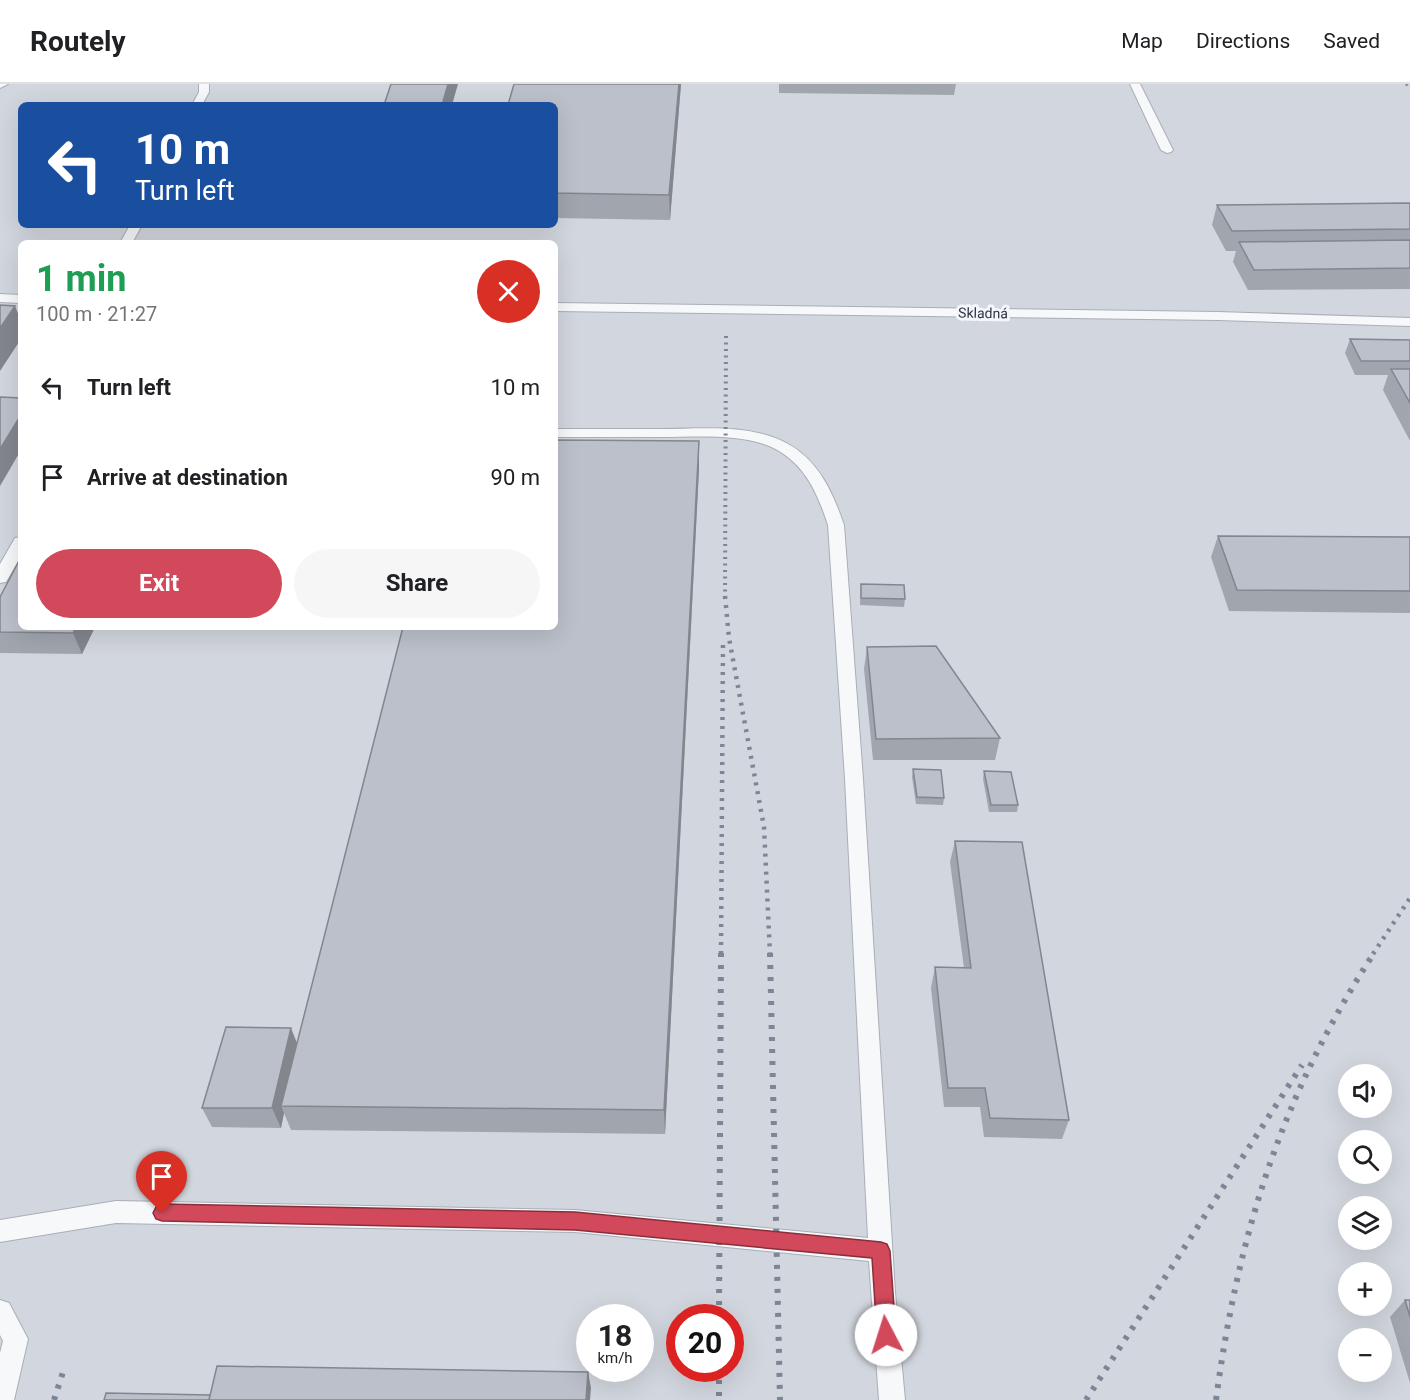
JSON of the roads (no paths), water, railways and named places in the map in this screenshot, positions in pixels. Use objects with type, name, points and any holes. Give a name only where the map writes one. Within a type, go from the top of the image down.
[{"type":"lane","points":[[199,102],[204,92],[204,84]]},
{"type":"lane","points":[[1136,84],[1167,150]]},
{"type":"lane","points":[[0,298],[18,299]]},
{"type":"lane","name":"Skladná","points":[[558,307],[1218,316],[1410,322]]},
{"type":"lane","points":[[558,433],[725,433],[762,439],[783,447],[808,467],[825,495],[836,525],[892,1400]]},
{"type":"lane","points":[[0,578],[18,547]]},
{"type":"lane","points":[[0,1231],[116,1212],[551,1220],[881,1251]]},
{"type":"lane","points":[[0,1312],[16,1339],[0,1400]]},
{"type":"railway","points":[[1406,84],[1410,87]]},
{"type":"railway","points":[[725,596],[726,335]]},
{"type":"railway","points":[[725,596],[729,638],[764,827],[770,954]]},
{"type":"railway","points":[[721,954],[723,639]]},
{"type":"railway","points":[[1373,954],[1410,898]]},
{"type":"railway","points":[[719,1304],[721,953]]},
{"type":"railway","points":[[770,953],[780,1400]]},
{"type":"railway","points":[[1216,1400],[1237,1280],[1251,1223],[1269,1167],[1289,1113],[1314,1059],[1374,953]]},
{"type":"railway","points":[[1086,1400],[1302,1065]]},
{"type":"railway","points":[[54,1400],[63,1372]]},
{"type":"railway","points":[[719,1382],[719,1400]]}]
